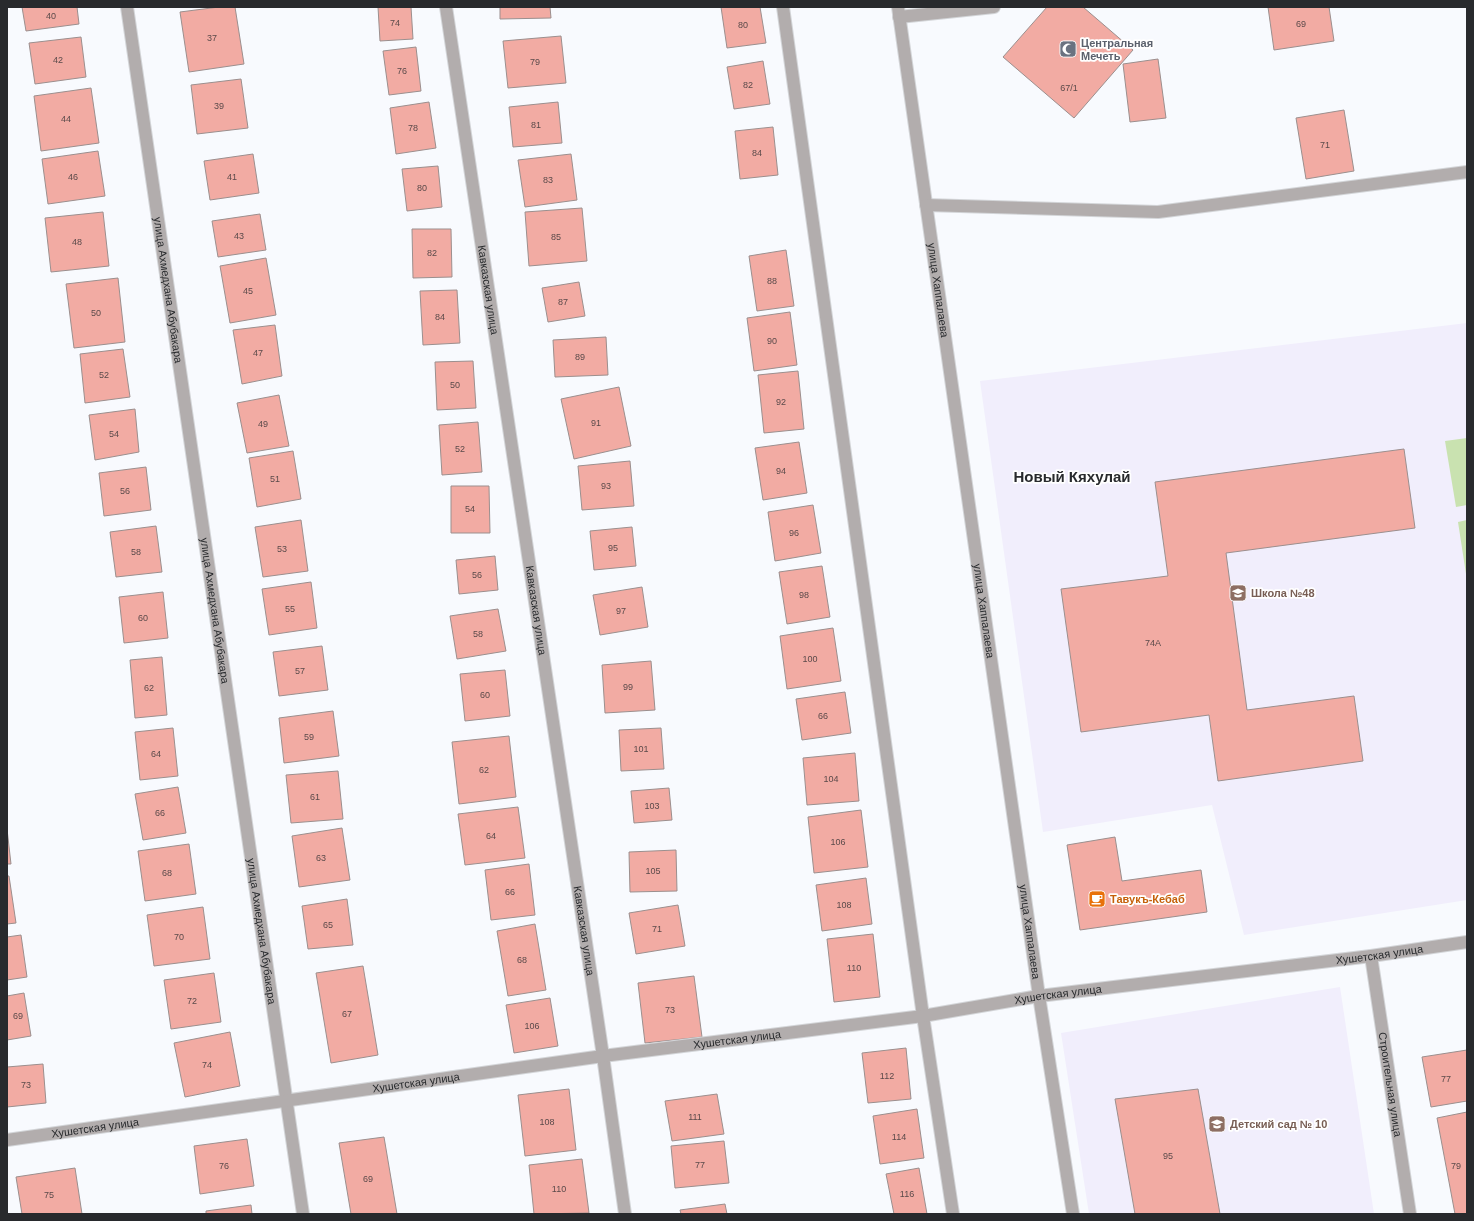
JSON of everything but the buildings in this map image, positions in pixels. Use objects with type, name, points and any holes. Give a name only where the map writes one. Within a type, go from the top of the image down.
[{"type":"street","name":"улица Ахмедхана Абубакара","points":[[128,7],[303,1214]]},
{"type":"street","name":"Кавказская улица","points":[[446,7],[603,1056],[625,1214]]},
{"type":"street","points":[[783,7],[923,1016],[953,1214]]},
{"type":"street","points":[[899,12],[994,7]]},
{"type":"street","name":"улица Хаппалаева","points":[[899,12],[1039,996],[1073,1214]]},
{"type":"street","points":[[926,205],[1158,212],[1467,172]]},
{"type":"street","name":"Хушетская улица","points":[[7,1140],[603,1056],[923,1016],[1039,996],[1371,956],[1467,942]]},
{"type":"street","name":"Строительная улица","points":[[1371,956],[1410,1214]]},
{"type":"shaded area","name":"Школа №48","points":[[1467,323],[1467,900],[1244,935],[1212,805],[1043,832],[980,381]]},
{"type":"shaded area","name":"Детский сад № 10","points":[[1340,987],[1374,1214],[1089,1214],[1061,1033]]},
{"type":"green space","points":[[1467,438],[1467,505],[1456,507],[1445,441]]},
{"type":"green space","points":[[1467,520],[1467,574],[1466,574],[1458,522]]},
{"type":"place","name":"Центральная Мечеть","points":[[1068,49]]},
{"type":"place","name":"Школа №48","points":[[1238,593]]},
{"type":"place","name":"Тавукъ-Кебаб","points":[[1097,899]]},
{"type":"place","name":"Детский сад № 10","points":[[1217,1124]]},
{"type":"district","name":"Новый Кяхулай","points":[[1072,476]]}]
